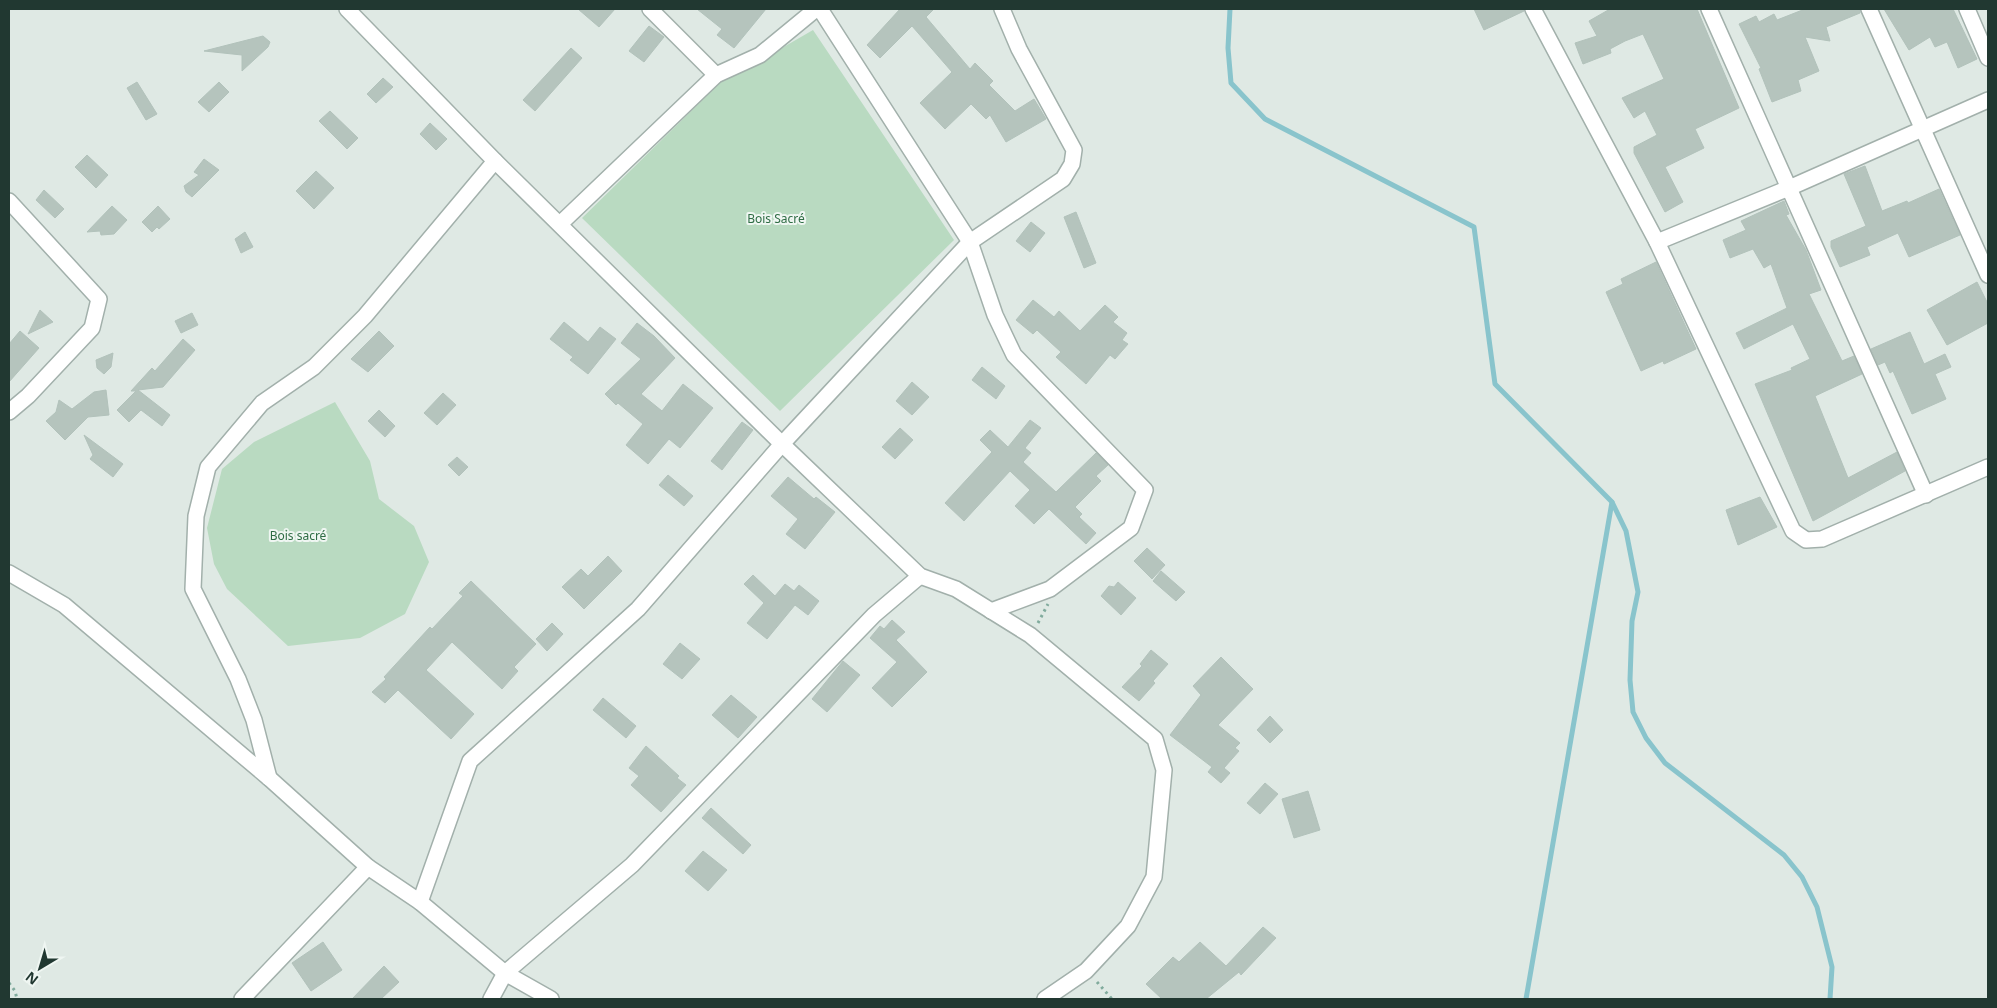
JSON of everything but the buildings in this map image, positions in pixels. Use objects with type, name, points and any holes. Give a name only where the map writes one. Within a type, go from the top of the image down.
[{"type":"street","points":[[347,9],[495,161],[782,444],[920,576],[956,589],[1030,635],[1155,739],[1164,770],[1154,877],[1128,926],[1086,971],[1045,999]]},
{"type":"street","points":[[650,9],[716,75]]},
{"type":"street","points":[[560,224],[716,75],[760,56],[816,9]]},
{"type":"street","points":[[820,9],[970,242],[995,315],[1014,355],[1145,490],[1131,528],[1050,589],[992,611]]},
{"type":"street","points":[[420,902],[470,761],[638,609],[782,444],[970,242],[1063,179],[1072,164],[1074,150],[1018,49],[1002,9]]},
{"type":"street","points":[[1534,9],[1657,242],[1793,531],[1806,540],[1822,539],[1988,467]]},
{"type":"street","points":[[1709,9],[1926,495]]},
{"type":"street","points":[[1870,9],[1988,275]]},
{"type":"street","points":[[1966,9],[1988,58]]},
{"type":"street","points":[[1657,242],[1788,188],[1988,100]]},
{"type":"street","points":[[269,778],[254,720],[238,679],[193,589],[196,516],[208,467],[262,403],[314,367],[366,316],[495,161]]},
{"type":"street","points":[[9,201],[100,299],[92,328],[28,396],[9,412]]},
{"type":"street","points":[[9,573],[64,605],[269,778],[368,867],[420,902],[505,973],[551,999]]},
{"type":"street","points":[[491,999],[505,973],[632,865],[874,615],[920,576]]},
{"type":"street","points":[[242,999],[368,867]]},
{"type":"path","points":[[1030,635],[1048,608],[1050,589]]},
{"type":"path","points":[[1086,971],[1112,999]]},
{"type":"path","points":[[9,983],[17,999]]},
{"type":"green space","name":"Bois Sacré","points":[[813,30],[954,240],[780,411],[582,218],[730,73],[775,52]]},
{"type":"green space","name":"Bois sacré","points":[[335,402],[370,461],[379,499],[414,526],[429,562],[405,614],[360,638],[288,646],[227,589],[214,564],[207,528],[222,469],[254,442]]},
{"type":"waterway","points":[[1230,9],[1228,48],[1231,83],[1265,119],[1474,227],[1495,384],[1612,502],[1526,999]]},
{"type":"waterway","points":[[1612,502],[1626,531],[1638,592],[1632,621],[1630,680],[1633,712],[1646,738],[1665,763],[1784,855],[1802,877],[1817,907],[1832,967],[1830,999]]}]
